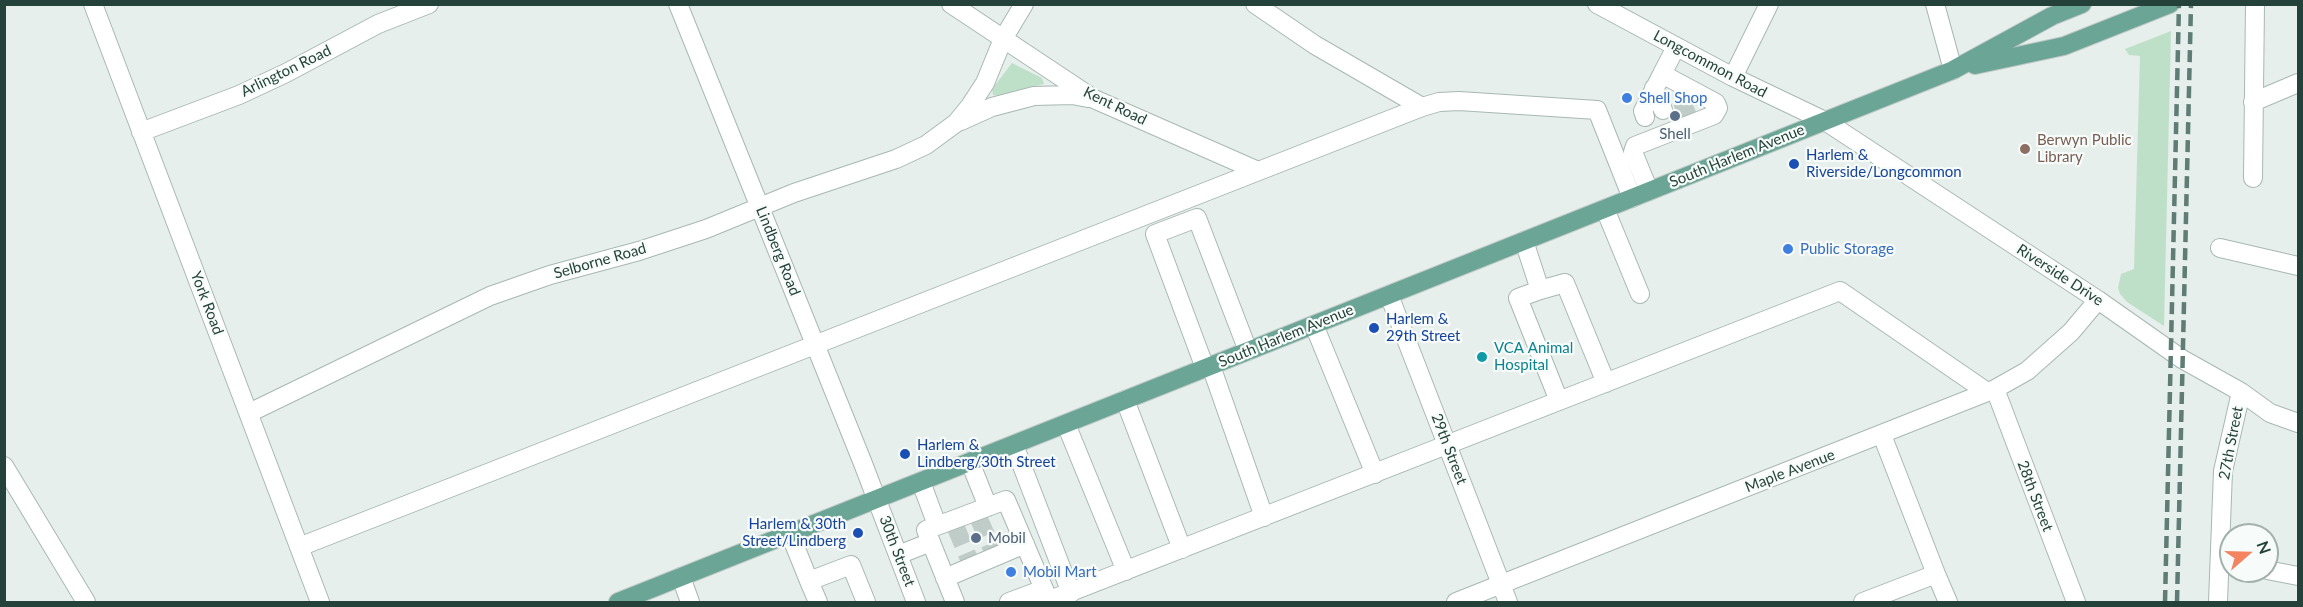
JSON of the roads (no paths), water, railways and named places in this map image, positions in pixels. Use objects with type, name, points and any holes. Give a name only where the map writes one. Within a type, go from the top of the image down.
[{"type":"main road","name":"South Harlem Avenue","points":[[1953,70],[2050,10],[2082,4]]},
{"type":"main road","name":"South Harlem Avenue","points":[[618,603],[1953,70],[2064,46],[2170,4]]},
{"type":"street","name":"York Road","points":[[93,4],[320,603]]},
{"type":"street","name":"Arlington Road","points":[[141,132],[239,95],[286,74],[378,24],[429,4]]},
{"type":"street","name":"Lindberg Road","points":[[678,4],[877,499]]},
{"type":"street","name":"Kent Road","points":[[951,4],[1094,99],[1258,171]]},
{"type":"street","name":"Selborne Road","points":[[956,123],[985,83],[1003,39],[1024,4]]},
{"type":"street","points":[[1255,4],[1316,45],[1422,107]]},
{"type":"street","name":"Longcommon Road","points":[[1597,4],[1733,77],[1825,121]]},
{"type":"street","points":[[1733,77],[1769,4]]},
{"type":"street","points":[[1935,4],[1953,70]]},
{"type":"street","points":[[2253,178],[2255,4]]},
{"type":"street","points":[[1645,117],[1643,111],[1663,81],[1676,47]]},
{"type":"street","points":[[1640,195],[1633,149],[1690,122],[1714,115],[1718,108],[1716,103],[1663,81]]},
{"type":"street","points":[[1663,81],[1682,102]]},
{"type":"street","points":[[1663,81],[1663,110]]},
{"type":"street","points":[[2253,102],[2298,83]]},
{"type":"street","name":"Selborne Road","points":[[249,413],[490,296],[550,275],[706,229],[794,193],[896,159],[926,145],[956,123],[992,107],[1034,96],[1072,95],[1094,99]]},
{"type":"street","points":[[299,547],[1439,102],[1459,101],[1597,110],[1640,195]]},
{"type":"street","name":"Riverside Drive","points":[[1825,121],[2098,300],[2182,359],[2241,392],[2270,412],[2298,423]]},
{"type":"street","points":[[1605,209],[1640,294]]},
{"type":"street","points":[[1248,351],[1197,218],[1155,234],[1264,517]]},
{"type":"street","points":[[1524,241],[1540,290]]},
{"type":"street","points":[[2220,249],[2298,266]]},
{"type":"street","points":[[1559,401],[1518,298],[1565,283],[1606,383]]},
{"type":"street","points":[[1009,603],[1071,593],[1839,291],[1991,390]]},
{"type":"street","name":"29th Street","points":[[1389,295],[1508,603]]},
{"type":"street","name":"Maple Avenue","points":[[1456,603],[1991,390],[2027,371],[2071,332],[2098,300]]},
{"type":"street","points":[[1314,325],[1375,474]]},
{"type":"street","name":"28th Street","points":[[1991,390],[2076,603]]},
{"type":"street","name":"27th Street","points":[[2224,523],[2223,471],[2241,392]]},
{"type":"street","points":[[1125,400],[1182,549]]},
{"type":"street","points":[[1066,424],[1126,571]]},
{"type":"street","points":[[1882,435],[1948,603]]},
{"type":"street","points":[[1014,445],[1071,593]]},
{"type":"street","points":[[970,462],[981,512]]},
{"type":"street","points":[[4,466],[86,603]]},
{"type":"street","points":[[921,482],[944,529],[945,578],[955,603]]},
{"type":"street","name":"30th Street","points":[[877,499],[916,603]]},
{"type":"street","points":[[898,555],[944,529],[1006,500],[1046,598]]},
{"type":"street","points":[[790,534],[818,603]]},
{"type":"street","points":[[945,578],[970,563],[1025,544]]},
{"type":"street","points":[[809,581],[851,565],[866,603]]},
{"type":"street","points":[[2279,572],[2298,576]]},
{"type":"street","points":[[1863,603],[1936,574]]},
{"type":"street","points":[[681,577],[690,603]]},
{"type":"street","name":"27th Street","points":[[2218,603],[2221,583]]},
{"type":"tunnel","points":[[1682,102],[1690,121]]},
{"type":"tunnel","points":[[979,519],[992,549]]},
{"type":"tunnel","points":[[956,528],[969,559]]},
{"type":"railway","points":[[2165,602],[2179,4]]},
{"type":"railway","points":[[2177,602],[2191,4]]},
{"type":"place","name":"Shell Shop","points":[[1627,98]]},
{"type":"place","name":"Shell","points":[[1675,116]]},
{"type":"place","name":"Berwyn Public Library","points":[[2025,149]]},
{"type":"place","name":"Harlem & Riverside/Longcommon","points":[[1794,164]]},
{"type":"place","name":"Public Storage","points":[[1788,249]]},
{"type":"place","name":"Harlem & 29th Street","points":[[1374,328]]},
{"type":"place","name":"VCA Animal Hospital","points":[[1482,357]]},
{"type":"place","name":"Harlem & Lindberg/30th Street","points":[[905,454]]},
{"type":"place","name":"Harlem & 30th Street/Lindberg","points":[[858,533]]},
{"type":"place","name":"Mobil","points":[[976,538]]},
{"type":"place","name":"Mobil Mart","points":[[1011,572]]}]
